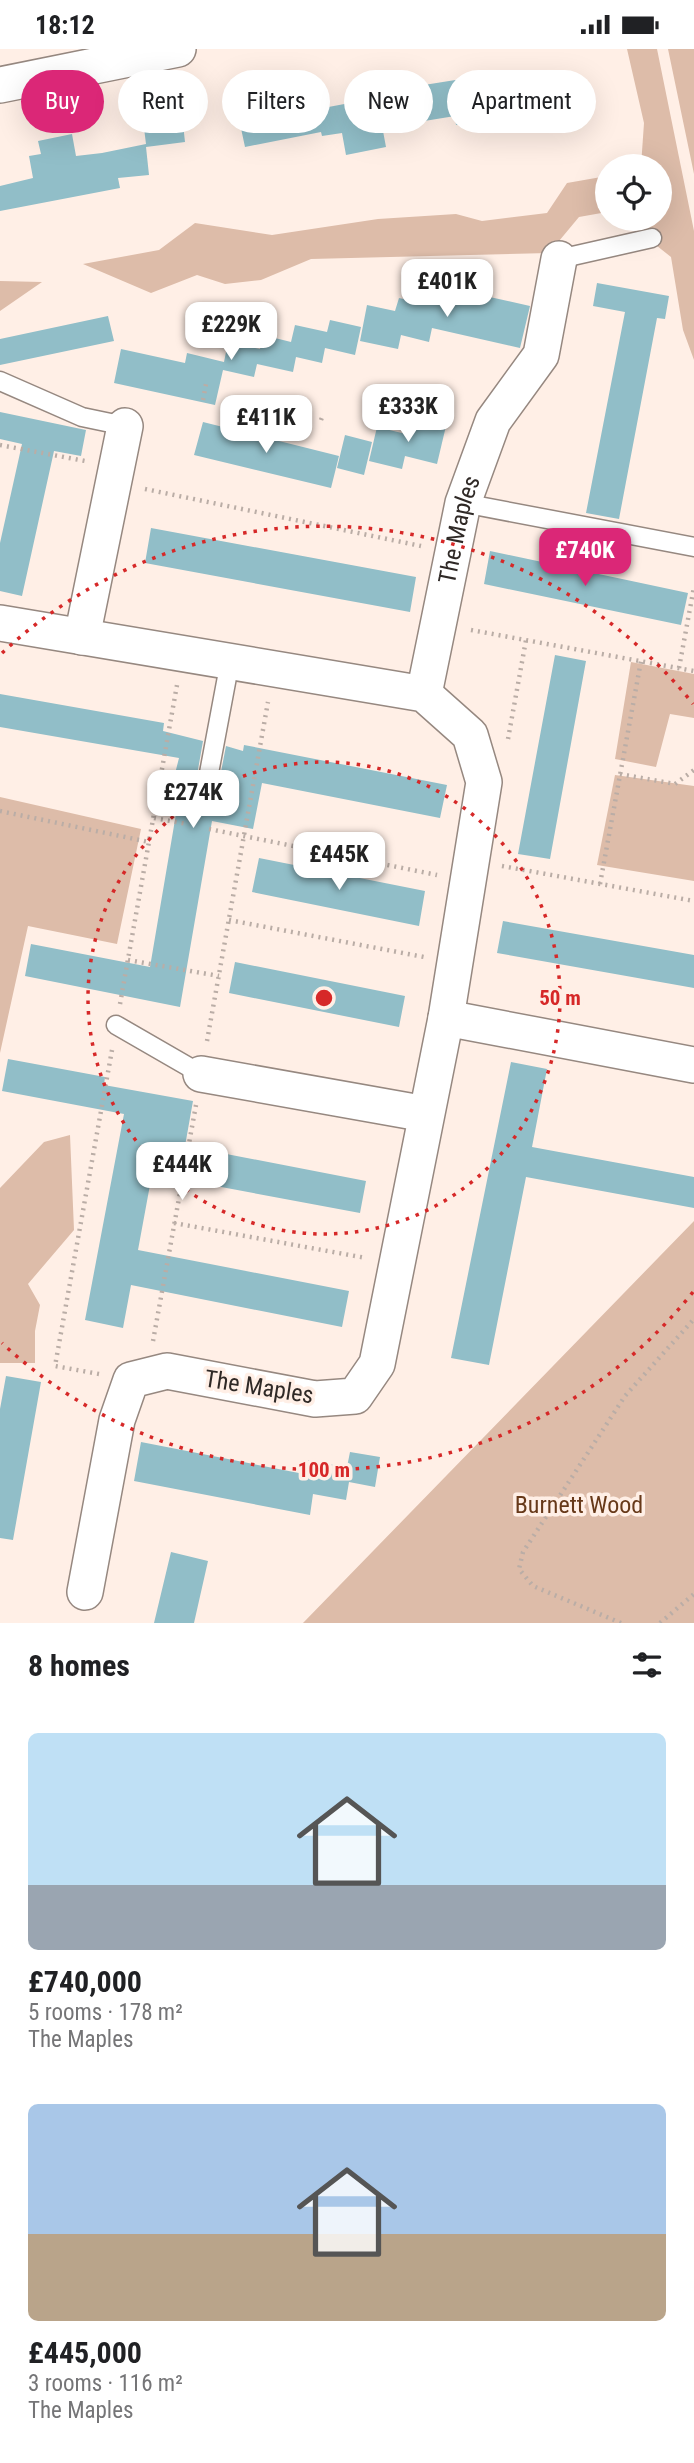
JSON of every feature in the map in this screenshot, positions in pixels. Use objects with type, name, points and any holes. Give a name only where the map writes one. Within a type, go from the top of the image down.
[{"type":"street","points":[[0,85],[178,49]]},
{"type":"street","name":"The Maples","points":[[147,1376],[167,1371],[315,1399],[355,1396],[377,1364],[446,1018],[484,782],[470,735],[424,694],[463,503],[494,421],[541,355],[559,259]]},
{"type":"street","points":[[82,636],[125,426]]},
{"type":"street","points":[[0,623],[424,694]]},
{"type":"street","points":[[446,1018],[694,1065]]},
{"type":"street","points":[[201,1074],[426,1114]]},
{"type":"street","points":[[85,1592],[117,1420],[131,1380],[147,1376]]},
{"type":"lane","points":[[559,259],[652,238]]},
{"type":"lane","points":[[0,381],[82,417],[125,426]]},
{"type":"lane","points":[[463,503],[694,547]]},
{"type":"lane","points":[[203,805],[230,661]]},
{"type":"lane","points":[[116,1025],[201,1074]]},
{"type":"path","points":[[203,400],[206,384]]},
{"type":"path","points":[[0,445],[115,475],[453,552]]},
{"type":"path","points":[[679,669],[694,587]]},
{"type":"path","points":[[438,624],[694,671]]},
{"type":"path","points":[[506,749],[526,640]]},
{"type":"path","points":[[600,884],[641,661]]},
{"type":"path","points":[[147,1376],[274,669]]},
{"type":"path","points":[[620,774],[675,784],[694,770]]},
{"type":"path","points":[[0,811],[149,842]]},
{"type":"path","points":[[154,818],[193,826]]},
{"type":"path","points":[[206,828],[470,871],[600,884],[694,901]]},
{"type":"path","points":[[229,920],[455,963]]},
{"type":"path","points":[[128,960],[219,976]]},
{"type":"path","points":[[174,1223],[397,1263]]},
{"type":"path","points":[[621,1623],[533,1585],[519,1569],[523,1552],[625,1396],[694,1319]]},
{"type":"path","points":[[660,1623],[694,1594]]},
{"type":"green space","points":[[627,49],[657,49],[694,231],[694,360],[683,330],[671,257],[638,231],[672,231],[672,154],[642,154],[644,123]]},
{"type":"green space","points":[[668,49],[694,49],[694,174]]},
{"type":"green space","points":[[595,178],[595,214],[579,217],[549,253],[311,259],[261,280],[225,284],[197,275],[151,293],[83,264],[159,250],[195,223],[272,235],[378,219],[456,214],[482,221],[547,213],[567,183]]},
{"type":"green space","points":[[0,281],[42,282],[0,311]]},
{"type":"green space","points":[[631,662],[694,674],[694,718],[670,714],[656,767],[615,759]]},
{"type":"green space","points":[[615,775],[694,786],[694,881],[597,865]]},
{"type":"green space","points":[[0,797],[141,829],[117,944],[28,926],[0,1053]]},
{"type":"green space","points":[[70,1135],[74,1230],[28,1284],[40,1305],[35,1331],[35,1363],[0,1363],[0,1188],[44,1142]]},
{"type":"green space","name":"Burnett Wood","points":[[694,1221],[694,1623],[303,1623]]},
{"type":"building","points":[[447,81],[447,117],[433,120],[433,84]]},
{"type":"building","points":[[344,104],[344,133],[383,133],[386,147],[346,155],[342,133],[322,136],[321,133],[330,133],[330,107]]},
{"type":"building","points":[[145,133],[184,133],[185,142],[146,147],[149,175],[118,178],[120,188],[0,211],[0,186],[33,178],[29,156],[41,154],[38,141],[72,134],[76,156],[146,144]]},
{"type":"building","points":[[242,133],[316,133],[245,147]]},
{"type":"building","points":[[597,283],[669,296],[665,319],[657,318],[619,519],[586,513],[625,312],[593,306]]},
{"type":"building","points":[[436,285],[530,306],[520,348],[432,328],[429,342],[401,335],[398,349],[360,341],[367,305],[395,311],[399,298],[431,305]]},
{"type":"building","points":[[108,316],[114,341],[0,365],[0,339]]},
{"type":"building","points":[[330,320],[361,327],[355,355],[325,348],[322,363],[296,357],[293,372],[257,364],[254,377],[223,370],[215,405],[114,383],[121,349],[185,363],[187,353],[224,362],[228,342],[260,349],[263,335],[291,342],[295,325],[327,332]]},
{"type":"building","points":[[0,412],[86,430],[81,456],[54,451],[22,596],[0,591],[0,543],[22,444],[0,439]]},
{"type":"building","points":[[410,417],[446,426],[437,464],[405,456],[402,469],[369,461],[377,427],[406,434]]},
{"type":"building","points":[[203,422],[339,456],[331,488],[194,455]]},
{"type":"building","points":[[345,435],[372,442],[364,475],[337,468]]},
{"type":"building","points":[[151,528],[416,577],[410,612],[145,563]]},
{"type":"building","points":[[490,551],[688,593],[681,625],[484,584]]},
{"type":"building","points":[[555,655],[586,661],[550,859],[518,854]]},
{"type":"building","points":[[0,694],[164,723],[163,731],[203,741],[192,804],[200,816],[207,815],[214,808],[226,746],[243,751],[244,745],[447,785],[440,818],[262,783],[253,829],[212,821],[180,1007],[25,976],[31,944],[150,967],[177,808],[167,805],[179,758],[0,727]]},
{"type":"building","points":[[259,858],[425,891],[419,926],[252,892]]},
{"type":"building","points":[[503,921],[694,955],[694,988],[497,953]]},
{"type":"building","points":[[235,962],[405,996],[399,1027],[229,993]]},
{"type":"building","points":[[8,1059],[105,1077],[104,1085],[193,1101],[185,1146],[366,1181],[360,1213],[152,1174],[138,1250],[349,1291],[342,1327],[131,1285],[123,1328],[85,1320],[124,1114],[2,1091]]},
{"type":"building","points":[[511,1062],[547,1069],[532,1147],[694,1177],[694,1208],[526,1177],[489,1365],[451,1358]]},
{"type":"building","points":[[6,1376],[41,1382],[13,1540],[0,1538],[0,1409]]},
{"type":"building","points":[[141,1442],[304,1474],[307,1460],[347,1467],[350,1452],[380,1457],[375,1487],[349,1482],[346,1500],[313,1494],[310,1515],[134,1481]]},
{"type":"building","points":[[171,1552],[208,1561],[194,1623],[154,1623]]}]
